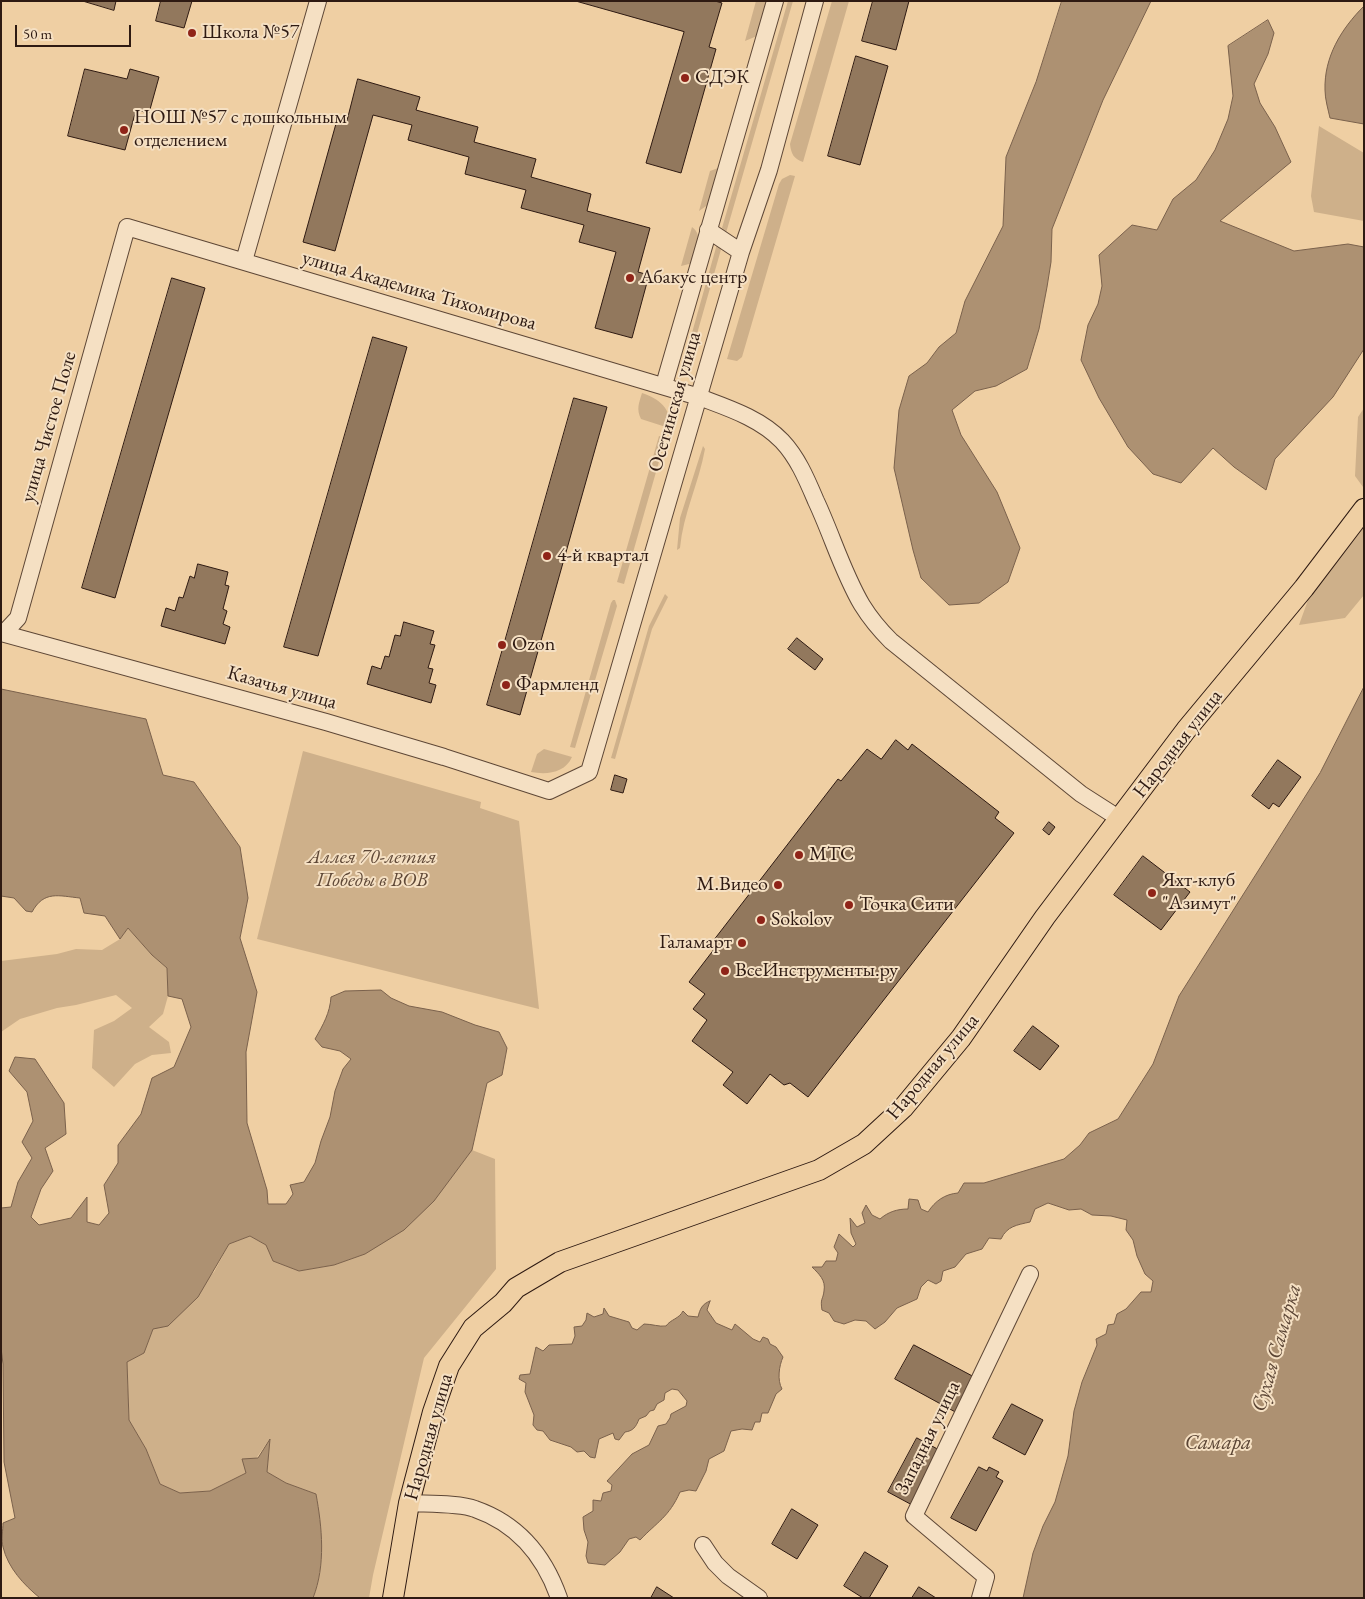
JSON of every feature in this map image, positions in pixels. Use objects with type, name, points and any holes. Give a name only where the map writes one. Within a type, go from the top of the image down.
[{"type":"main road","name":"Народная улица","points":[[393,1598],[409,1504],[433,1412],[449,1366],[473,1328],[503,1303],[516,1288],[560,1262],[819,1170],[864,1144],[903,1108],[961,1038],[1046,917],[1186,730],[1304,588],[1364,509]]},
{"type":"street","points":[[244,261],[318,1]]},
{"type":"street","name":"Осетинская улица","points":[[666,378],[775,1]]},
{"type":"street","name":"Осетинская улица","points":[[549,791],[589,772],[741,252],[770,170],[815,1]]},
{"type":"street","name":"улица Академика Тихомирова","points":[[127,227],[699,397],[732,409],[756,421],[782,442],[803,471],[862,605],[878,627],[891,641],[1082,794],[1120,819]]},
{"type":"street","name":"улица Чистое Поле","points":[[2,633],[18,618],[127,227]]},
{"type":"street","points":[[708,230],[741,252]]},
{"type":"street","name":"Казачья улица","points":[[2,633],[326,722],[549,791]]},
{"type":"street","name":"Западная улица","points":[[980,1598],[986,1577],[914,1516],[1030,1274]]},
{"type":"street","points":[[409,1504],[474,1508],[506,1524],[533,1547],[550,1574],[559,1598]]},
{"type":"street","points":[[703,1545],[715,1564],[728,1576],[759,1598]]},
{"type":"green space","points":[[756,1],[768,1],[757,36],[745,41]]},
{"type":"green space","points":[[788,1],[793,1],[726,233],[722,228]]},
{"type":"green space","points":[[832,1],[849,1],[803,162],[794,156],[790,144]]},
{"type":"green space","points":[[1319,126],[1364,153],[1364,221],[1314,212],[1311,196]]},
{"type":"green space","points":[[721,167],[709,204],[699,211],[710,171]]},
{"type":"green space","points":[[790,175],[795,176],[742,357],[737,361],[727,359],[779,184],[782,179]]},
{"type":"green space","points":[[692,227],[698,235],[696,253],[693,263],[681,266]]},
{"type":"green space","points":[[717,244],[721,249],[720,253],[693,348],[688,347]]},
{"type":"green space","points":[[642,393],[654,398],[663,405],[669,415],[669,428],[641,419],[638,409]]},
{"type":"green space","points":[[1364,408],[1363,487],[1355,476],[1358,417]]},
{"type":"green space","points":[[659,436],[666,437],[624,584],[617,582]]},
{"type":"green space","points":[[703,446],[705,449],[702,462],[684,523],[680,548],[677,550],[680,518]]},
{"type":"green space","points":[[1364,524],[1364,595],[1345,618],[1299,625],[1308,600]]},
{"type":"green space","points":[[665,594],[668,597],[652,629],[615,759],[611,758],[649,626]]},
{"type":"green space","points":[[615,600],[617,606],[575,748],[570,747],[611,603]]},
{"type":"green space","points":[[544,749],[572,757],[565,767],[555,772],[531,772],[537,754]]},
{"type":"green space","name":"Аллея 70-летия Победы в ВОВ","points":[[303,751],[481,802],[480,808],[519,821],[539,1009],[257,939]]},
{"type":"green space","points":[[128,928],[152,955],[167,968],[168,996],[163,1014],[149,1027],[169,1042],[171,1053],[152,1055],[135,1064],[114,1087],[92,1068],[94,1030],[114,1021],[132,1008],[116,995],[57,1008],[20,1019],[1,1032],[1,961],[57,954],[76,949],[102,950],[120,939]]},
{"type":"green space","points":[[472,1150],[495,1159],[496,1269],[424,1358],[369,1598],[313,1598],[320,1573],[322,1546],[316,1494],[286,1483],[267,1472],[269,1440],[246,1473],[210,1491],[180,1493],[160,1484],[146,1449],[129,1420],[127,1362],[144,1353],[153,1329],[214,1272],[229,1244],[250,1236],[266,1245],[273,1261],[299,1271],[334,1265],[365,1254],[455,1172]]},
{"type":"water","points":[[1062,1],[1151,1],[1103,100],[1052,229],[1051,262],[1047,287],[1039,329],[1027,369],[996,386],[975,391],[952,410],[961,435],[997,492],[1020,548],[1008,582],[979,603],[949,605],[921,578],[913,550],[894,468],[899,410],[909,376],[927,363],[939,347],[956,333],[965,301],[1003,226],[1006,157],[1036,82]]},
{"type":"water","points":[[1364,6],[1364,124],[1330,118],[1326,100],[1325,78],[1331,55],[1341,34]]},
{"type":"water","points":[[1268,20],[1274,33],[1268,54],[1254,84],[1260,103],[1275,127],[1291,162],[1220,221],[1294,251],[1348,244],[1364,247],[1364,349],[1333,397],[1275,459],[1266,490],[1234,467],[1213,448],[1181,483],[1153,474],[1128,447],[1099,398],[1081,360],[1088,325],[1098,304],[1102,286],[1099,255],[1132,225],[1157,230],[1173,199],[1196,180],[1215,150],[1228,119],[1233,96],[1228,46]]},
{"type":"water","name":"Самара","points":[[1364,687],[1364,1598],[1023,1598],[1033,1553],[1043,1526],[1055,1502],[1068,1456],[1074,1411],[1082,1382],[1097,1345],[1096,1339],[1106,1334],[1108,1325],[1114,1324],[1117,1314],[1126,1309],[1141,1292],[1151,1292],[1153,1281],[1145,1274],[1137,1256],[1133,1240],[1126,1230],[1127,1220],[1111,1216],[1092,1215],[1081,1209],[1069,1210],[1048,1203],[1035,1209],[1030,1222],[1009,1229],[1001,1239],[989,1238],[982,1249],[966,1254],[955,1267],[943,1271],[941,1281],[936,1284],[928,1280],[921,1287],[917,1299],[897,1308],[885,1322],[875,1329],[866,1321],[855,1320],[844,1324],[834,1321],[829,1313],[822,1310],[821,1303],[824,1284],[812,1267],[822,1267],[826,1261],[836,1261],[838,1253],[834,1247],[839,1234],[853,1247],[856,1244],[851,1233],[850,1218],[857,1227],[865,1223],[862,1213],[866,1205],[872,1215],[880,1219],[893,1211],[908,1209],[909,1199],[918,1200],[921,1209],[928,1212],[941,1199],[958,1193],[964,1183],[984,1183],[1064,1159],[1080,1145],[1089,1133],[1118,1119],[1153,1064],[1179,996],[1320,773]]},
{"type":"water","points":[[1,689],[146,719],[163,775],[194,782],[240,847],[248,898],[240,938],[257,992],[246,1052],[247,1123],[267,1190],[268,1204],[286,1204],[293,1194],[290,1185],[304,1182],[315,1163],[330,1117],[335,1091],[343,1069],[351,1059],[340,1051],[322,1047],[315,1039],[328,1014],[331,997],[345,991],[381,990],[391,998],[409,1006],[442,1012],[499,1032],[507,1048],[502,1075],[487,1083],[472,1150],[434,1201],[404,1230],[365,1254],[334,1265],[299,1271],[273,1261],[266,1245],[250,1236],[229,1244],[198,1297],[168,1326],[153,1329],[144,1353],[127,1362],[129,1420],[146,1449],[160,1484],[180,1493],[210,1491],[246,1473],[242,1459],[258,1458],[270,1439],[267,1472],[286,1483],[316,1494],[322,1546],[320,1572],[313,1598],[40,1598],[17,1576],[5,1555],[2,1541],[3,1523],[15,1518],[4,1462],[3,1364],[1,1348],[1,1208],[11,1207],[18,1182],[32,1158],[22,1142],[33,1121],[27,1092],[9,1071],[15,1057],[35,1059],[64,1103],[66,1134],[45,1148],[53,1171],[41,1189],[31,1217],[39,1225],[71,1218],[87,1197],[87,1222],[99,1225],[109,1213],[104,1185],[118,1163],[118,1145],[141,1114],[152,1078],[174,1067],[191,1027],[182,999],[168,996],[167,968],[152,955],[128,928],[120,939],[105,916],[84,913],[80,898],[47,897],[32,912],[26,911],[14,898],[1,896]]},
{"type":"water","points":[[710,1301],[707,1310],[716,1323],[732,1330],[735,1324],[753,1339],[760,1342],[763,1337],[776,1347],[783,1357],[779,1373],[782,1389],[776,1394],[768,1413],[762,1413],[760,1422],[755,1422],[752,1430],[731,1431],[724,1451],[709,1459],[706,1471],[696,1491],[680,1492],[672,1508],[662,1519],[640,1540],[636,1537],[629,1539],[620,1552],[605,1565],[588,1563],[586,1556],[588,1542],[584,1530],[583,1517],[593,1511],[593,1500],[601,1501],[603,1493],[611,1491],[612,1485],[607,1481],[632,1454],[649,1445],[658,1426],[666,1424],[671,1414],[686,1406],[687,1401],[678,1390],[672,1389],[665,1393],[664,1400],[657,1404],[654,1410],[639,1419],[634,1428],[625,1432],[619,1440],[615,1439],[613,1433],[599,1439],[595,1458],[590,1457],[584,1451],[577,1452],[571,1447],[550,1440],[543,1431],[537,1430],[533,1425],[534,1415],[525,1392],[526,1383],[519,1379],[520,1375],[530,1374],[536,1347],[543,1351],[549,1345],[572,1344],[575,1336],[574,1327],[582,1326],[586,1320],[587,1313],[594,1317],[603,1314],[604,1308],[609,1316],[629,1322],[632,1328],[637,1330],[644,1324],[666,1326],[683,1311],[688,1316],[698,1317],[702,1307]]},
{"type":"building","points":[[83,1],[116,1],[114,10]]},
{"type":"building","points":[[161,1],[192,1],[184,28],[156,21]]},
{"type":"building","points":[[576,1],[715,1],[722,3],[709,47],[716,49],[681,173],[646,163],[684,32]]},
{"type":"building","points":[[873,1],[909,1],[896,50],[862,41]]},
{"type":"building","points":[[856,56],[888,66],[860,165],[828,156]]},
{"type":"building","points":[[85,69],[127,79],[130,69],[159,77],[149,113],[136,110],[125,150],[68,136]]},
{"type":"building","points":[[358,79],[420,97],[416,110],[478,127],[474,142],[536,159],[531,177],[591,194],[587,211],[650,228],[638,272],[649,275],[632,338],[595,328],[616,252],[579,242],[584,225],[521,208],[526,190],[465,174],[469,157],[408,140],[412,125],[373,115],[335,251],[303,242],[337,120],[346,123]]},
{"type":"building","points":[[172,278],[205,288],[115,598],[82,588]]},
{"type":"building","points":[[373,337],[407,347],[318,656],[284,647]]},
{"type":"building","name":"4-й квартал","points":[[574,398],[607,407],[520,715],[487,705]]},
{"type":"building","points":[[198,564],[228,572],[225,585],[229,586],[223,609],[227,611],[223,624],[230,627],[225,644],[161,626],[166,608],[175,611],[179,597],[183,598],[190,576],[194,578]]},
{"type":"building","points":[[404,622],[434,631],[430,644],[435,645],[428,668],[433,669],[429,683],[436,685],[431,703],[367,684],[372,666],[381,669],[385,656],[389,657],[395,635],[400,636]]},
{"type":"building","points":[[797,638],[823,659],[815,670],[788,649]]},
{"type":"building","name":"Точка Сити","points":[[896,740],[908,750],[912,744],[999,812],[995,818],[1014,833],[808,1097],[790,1083],[784,1085],[770,1074],[747,1104],[723,1085],[733,1072],[692,1041],[707,1020],[693,1009],[705,994],[689,982],[715,948],[710,945],[838,779],[841,781],[867,749],[881,759]]},
{"type":"building","points":[[1278,760],[1301,777],[1279,807],[1273,803],[1269,809],[1252,796]]},
{"type":"building","points":[[615,775],[627,779],[623,793],[611,790]]},
{"type":"building","points":[[1049,822],[1055,827],[1049,835],[1043,830]]},
{"type":"building","name":"Яхт-клуб \"Азимут\"","points":[[1143,856],[1190,892],[1161,930],[1114,895]]},
{"type":"building","points":[[1033,1026],[1059,1046],[1040,1070],[1014,1051]]},
{"type":"building","points":[[914,1345],[978,1379],[959,1414],[895,1379]]},
{"type":"building","points":[[1012,1404],[1043,1420],[1025,1455],[993,1438]]},
{"type":"building","points":[[917,1438],[943,1452],[914,1506],[888,1492]]},
{"type":"building","points":[[979,1467],[987,1471],[989,1467],[999,1472],[996,1477],[1003,1481],[976,1531],[951,1518]]},
{"type":"building","points":[[792,1509],[818,1525],[797,1559],[772,1544]]},
{"type":"building","points":[[865,1552],[888,1566],[869,1598],[863,1598],[844,1586]]},
{"type":"building","points":[[657,1587],[674,1598],[651,1598]]},
{"type":"building","points":[[919,1587],[936,1598],[912,1598]]},
{"type":"place","name":"Школа №57","points":[[192,33]]},
{"type":"place","name":"СДЭК","points":[[685,78]]},
{"type":"place","name":"НОШ №57 с дошкольным отделением","points":[[124,130]]},
{"type":"place","name":"Абакус центр","points":[[630,278]]},
{"type":"place","name":"4-й квартал","points":[[547,556]]},
{"type":"place","name":"Ozon","points":[[502,645]]},
{"type":"place","name":"Фармленд","points":[[506,685]]},
{"type":"place","name":"МТС","points":[[799,855]]},
{"type":"place","name":"М.Видео","points":[[778,885]]},
{"type":"place","name":"Яхт-клуб \"Азимут\"","points":[[1152,893]]},
{"type":"place","name":"Точка Сити","points":[[849,905]]},
{"type":"place","name":"Sokolov","points":[[761,920]]},
{"type":"place","name":"Галамарт","points":[[742,943]]},
{"type":"place","name":"ВсеИнструменты.ру","points":[[725,971]]},
{"type":"water label","name":"Сухая Самарка","points":[[1277,1348]]}]
